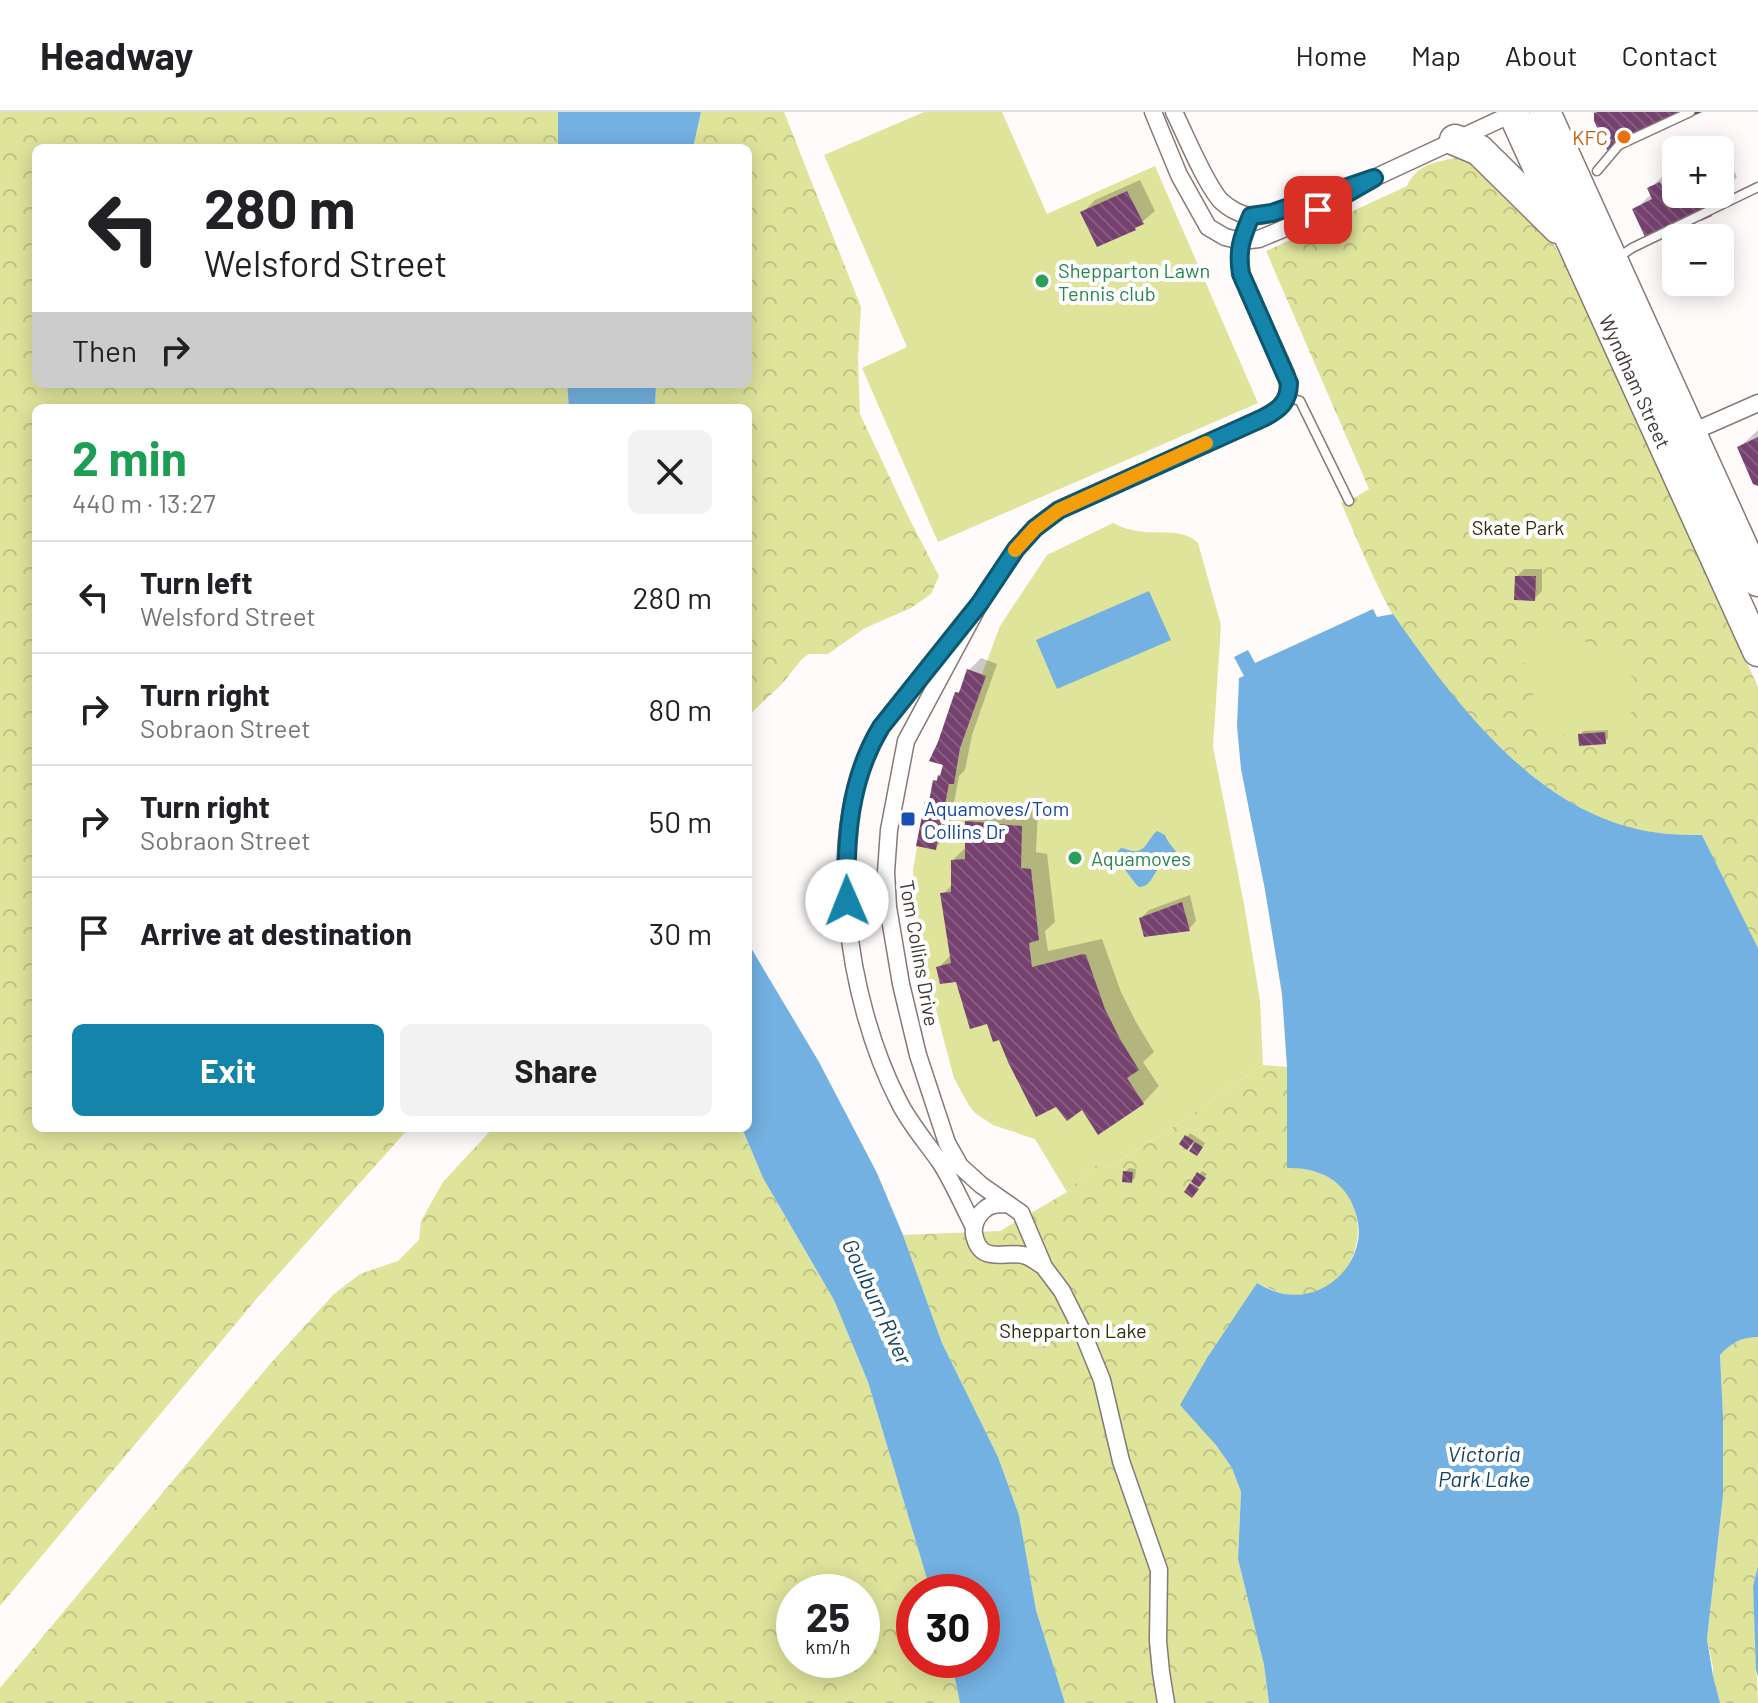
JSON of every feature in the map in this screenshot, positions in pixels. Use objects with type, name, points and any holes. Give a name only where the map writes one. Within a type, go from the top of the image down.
[{"type":"highway","name":"Wyndham Street","points":[[1515,112],[1571,240],[1677,439],[1758,581]]},
{"type":"highway","name":"Wyndham Street","points":[[1545,112],[1612,262],[1758,651]]},
{"type":"highway","points":[[1455,140],[1479,150],[1571,240]]},
{"type":"street","points":[[1153,112],[1179,175],[1208,227],[1225,237],[1241,241],[1259,239],[1283,229],[1374,178],[1515,112]]},
{"type":"street","points":[[1174,112],[1209,183],[1234,211],[1251,216],[1272,213],[1374,178]]},
{"type":"street","points":[[1251,216],[1241,241],[1241,274],[1286,374],[1288,397]]},
{"type":"street","name":"Tom Collins Drive","points":[[974,1227],[942,1165],[898,1101],[870,1030],[848,923],[846,878],[847,834],[859,773],[881,727],[980,603],[1016,549],[1035,528],[1059,510],[1263,418],[1279,409],[1288,397]]},
{"type":"street","points":[[1677,439],[1758,403]]},
{"type":"street","name":"Tom Collins Drive","points":[[980,603],[906,741],[889,830],[886,872],[888,907],[901,984],[918,1055],[944,1134],[960,1166],[1007,1204]]},
{"type":"street","points":[[1044,1267],[1026,1256],[992,1255],[984,1251],[975,1236],[974,1227],[982,1211],[989,1206],[1007,1204],[1021,1213],[1044,1267],[1062,1291],[1095,1363],[1106,1395],[1121,1461],[1156,1558],[1160,1578],[1158,1641],[1166,1703]]},
{"type":"street","points":[[1009,1255],[1022,1244],[1026,1229]]},
{"type":"lane","points":[[1597,171],[1619,145],[1690,112]]},
{"type":"lane","points":[[1612,262],[1632,248],[1758,187]]},
{"type":"lane","points":[[1288,397],[1300,401],[1349,501]]},
{"type":"green space","points":[[0,112],[558,112],[558,144],[32,144],[32,388],[567,388],[569,404],[32,404],[32,1132],[405,1132],[258,1297],[0,1606]]},
{"type":"green space","points":[[701,112],[784,112],[861,307],[858,359],[860,414],[939,576],[931,594],[911,608],[865,628],[828,654],[809,654],[802,659],[782,684],[752,712],[752,404],[655,404],[656,388],[752,388],[752,144],[694,144]]},
{"type":"green space","name":"Shepparton Lawn Tennis club","points":[[924,112],[1002,112],[1047,214],[1155,166],[1258,403],[938,542],[862,368],[907,347],[824,155]]},
{"type":"green space","name":"Skate Park","points":[[1454,158],[1467,158],[1549,236],[1586,302],[1758,687],[1758,948],[1702,835],[1648,832],[1599,817],[1539,781],[1485,732],[1439,679],[1394,617],[1341,502],[1349,501],[1369,489],[1266,251],[1407,186],[1415,173],[1426,166]]},
{"type":"green space","name":"Aquamoves","points":[[1113,523],[1141,532],[1184,535],[1198,543],[1221,625],[1213,747],[1260,1000],[1263,1065],[1108,1168],[1102,1162],[1085,1173],[1067,1192],[1035,1139],[993,1125],[975,1113],[954,1078],[921,953],[915,916],[913,870],[925,801],[929,801],[933,780],[937,781],[943,765],[929,761],[967,669],[982,674],[1000,626],[1047,555]]},
{"type":"green space","points":[[1541,629],[1566,650],[1575,644],[1588,642],[1600,652],[1621,652],[1621,668],[1634,678],[1629,684],[1634,687],[1631,692],[1638,697],[1631,705],[1634,708],[1622,721],[1623,738],[1606,739],[1606,744],[1579,746],[1579,740],[1574,744],[1532,708],[1537,703],[1531,697],[1542,685],[1536,679],[1539,676],[1511,652],[1519,643],[1526,649],[1530,645],[1534,647],[1541,639],[1536,635]]},
{"type":"green space","name":"Shepparton Lake","points":[[1263,1065],[1287,1067],[1287,1167],[1320,1173],[1342,1188],[1354,1209],[1358,1233],[1352,1257],[1339,1277],[1319,1291],[1292,1295],[1257,1283],[1231,1324],[1216,1445],[1232,1468],[1241,1492],[1238,1559],[1264,1665],[1269,1703],[1065,1703],[1036,1610],[1019,1515],[998,1457],[942,1343],[903,1235],[1000,1231],[1067,1192],[1085,1173],[1103,1161],[1108,1168],[1164,1133]]},
{"type":"green space","points":[[489,1132],[744,1132],[763,1178],[834,1300],[868,1382],[926,1574],[896,1574],[896,1678],[955,1678],[960,1703],[0,1703],[0,1688],[270,1364],[334,1294],[360,1274],[398,1261],[419,1240],[421,1221],[443,1182]]},
{"type":"green space","points":[[1758,1337],[1758,1565],[1753,1586],[1758,1703],[1720,1703],[1707,1639],[1723,1496],[1720,1355],[1731,1343]]},
{"type":"water","points":[[558,112],[701,112],[694,144],[558,144]]},
{"type":"water","points":[[567,388],[656,388],[655,404],[569,404]]},
{"type":"water","points":[[1149,591],[1171,640],[1057,689],[1036,640]]},
{"type":"water","name":"Victoria Park Lake","points":[[1373,609],[1377,617],[1393,614],[1440,678],[1494,741],[1557,794],[1592,813],[1629,827],[1665,834],[1702,835],[1758,948],[1758,1337],[1737,1342],[1720,1355],[1723,1496],[1707,1639],[1720,1703],[1269,1703],[1264,1665],[1238,1559],[1241,1492],[1232,1468],[1216,1445],[1180,1405],[1257,1283],[1288,1294],[1302,1294],[1327,1286],[1347,1267],[1354,1255],[1359,1229],[1350,1200],[1337,1184],[1320,1173],[1287,1168],[1287,1067],[1282,994],[1241,769],[1237,726],[1239,678],[1244,676],[1234,657],[1248,650],[1255,663]]},
{"type":"water","points":[[1157,831],[1165,835],[1182,862],[1175,867],[1161,867],[1147,884],[1139,887],[1116,853],[1121,848],[1141,850]]},
{"type":"water","name":"Goulburn River","points":[[752,950],[819,1062],[877,1173],[942,1343],[998,1457],[1019,1515],[1036,1610],[1065,1703],[960,1703],[955,1678],[1000,1678],[1000,1574],[926,1574],[868,1382],[834,1300],[763,1178],[744,1132],[752,1132]]},
{"type":"water","points":[[1758,1566],[1758,1676],[1753,1586]]},
{"type":"building","name":"KFC","points":[[1702,112],[1609,154],[1594,121],[1594,113]]},
{"type":"building","points":[[1660,182],[1662,208],[1708,208],[1712,216],[1701,221],[1697,212],[1692,214],[1694,224],[1684,224],[1682,220],[1662,224],[1662,229],[1645,237],[1632,209],[1652,199],[1647,188]]},
{"type":"building","name":"Shepparton Lawn Tennis club","points":[[1127,191],[1144,224],[1097,247],[1080,212]]},
{"type":"building","points":[[1758,437],[1758,486],[1753,484],[1737,447]]},
{"type":"building","points":[[1515,576],[1536,576],[1535,601],[1514,600]]},
{"type":"building","points":[[967,669],[986,676],[960,748],[954,784],[949,784],[936,850],[916,846],[925,801],[929,802],[933,780],[937,781],[943,765],[929,761]]},
{"type":"building","points":[[1605,732],[1606,744],[1579,746],[1578,734]]},
{"type":"building","name":"Aquamoves","points":[[965,821],[1022,826],[1021,868],[1031,869],[1039,940],[1029,943],[1032,967],[1086,955],[1105,1009],[1139,1070],[1127,1078],[1144,1104],[1098,1135],[1082,1110],[1067,1121],[1056,1107],[1036,1117],[999,1040],[993,1042],[987,1024],[970,1029],[956,982],[940,984],[936,967],[951,963],[940,893],[951,892],[951,860],[965,859]]},
{"type":"building","points":[[1182,902],[1190,931],[1144,937],[1139,918]]},
{"type":"building","points":[[1185,1135],[1194,1141],[1187,1150],[1179,1144]]},
{"type":"building","points":[[1195,1142],[1203,1147],[1197,1156],[1189,1151]]},
{"type":"building","points":[[1123,1171],[1133,1172],[1132,1183],[1122,1182]]},
{"type":"building","points":[[1197,1172],[1206,1178],[1199,1187],[1191,1182]]},
{"type":"building","points":[[1190,1183],[1199,1189],[1192,1198],[1184,1192]]},
{"type":"slow traffic","points":[[1015,550],[1035,528],[1059,510],[1206,443]]},
{"type":"place","name":"KFC","points":[[1624,137]]},
{"type":"place","name":"Shepparton Lawn Tennis club","points":[[1042,281]]},
{"type":"place","name":"Aquamoves/Tom Collins Dr","points":[[908,819]]},
{"type":"place","name":"Aquamoves","points":[[1075,858]]},
{"type":"route","points":[[847,901],[847,834],[851,803],[872,741],[980,603],[1016,549],[1035,528],[1059,510],[1263,418],[1285,402],[1289,383],[1241,274],[1241,241],[1251,216],[1272,213],[1374,178],[1318,210]]}]
